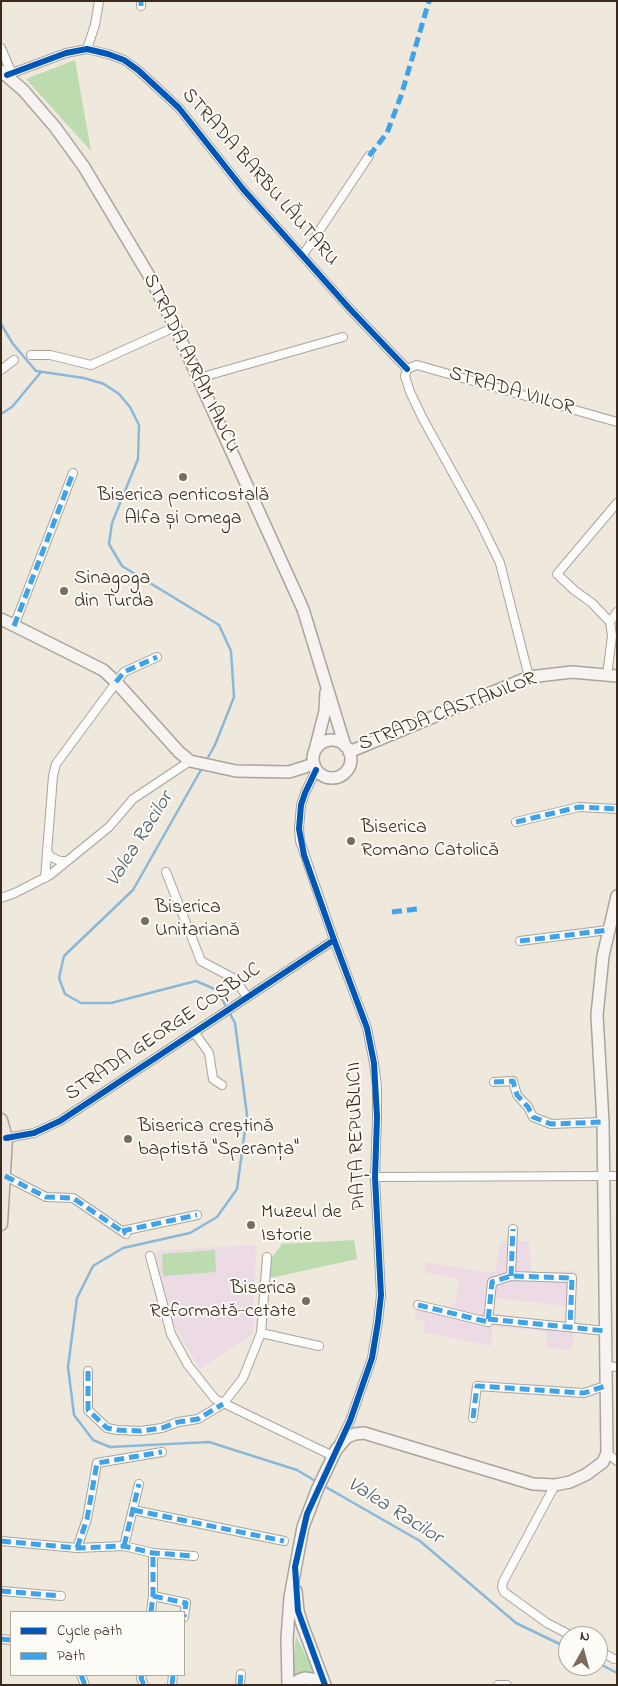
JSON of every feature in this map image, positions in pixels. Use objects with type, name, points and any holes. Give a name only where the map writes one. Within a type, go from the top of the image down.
[{"type":"main road","name":"STRADA AVRAM IANCU","points":[[7,73],[55,127],[84,167],[151,279],[176,327],[303,609],[347,749]]},
{"type":"main road","points":[[1,620],[103,670],[179,752],[192,762],[236,771],[289,772],[315,767],[321,775],[328,778],[341,776],[350,766],[351,759],[347,749],[335,741],[323,743],[315,752]]},
{"type":"main road","name":"STRADA CASTANILOR","points":[[347,749],[529,677],[572,672],[612,676],[617,682]]},
{"type":"main road","name":"STRADA AVRAM IANCU","points":[[315,752],[325,711],[326,686]]},
{"type":"main road","name":"PIAȚA REPUBLICII","points":[[315,752],[315,767]]},
{"type":"main road","points":[[288,1685],[287,1639],[290,1597],[303,1527],[316,1490],[334,1452],[347,1438],[354,1434],[364,1433],[533,1484],[555,1485],[570,1482],[587,1474],[603,1462],[607,1453],[608,1415],[605,1386],[612,1367],[606,1331],[603,1122],[597,1015],[599,980],[608,930],[617,896]]},
{"type":"main road","points":[[1,1120],[6,1138],[1,1224]]},
{"type":"main road","points":[[295,1567],[298,1611],[324,1685]]},
{"type":"main road","points":[[293,1685],[305,1678],[318,1680],[324,1685]]},
{"type":"street","points":[[87,49],[95,25],[98,1]]},
{"type":"street","points":[[1,48],[7,73]]},
{"type":"street","name":"STRADA BARBU LĂUTARU","points":[[7,73],[66,53],[87,49],[124,60],[138,70],[179,108],[243,189],[349,308],[407,369]]},
{"type":"street","points":[[303,255],[370,156]]},
{"type":"street","points":[[31,355],[50,356],[91,365],[176,327]]},
{"type":"street","points":[[199,378],[343,337]]},
{"type":"street","points":[[1,370],[14,360]]},
{"type":"street","name":"STRADA VIILOR","points":[[407,369],[417,365],[617,422]]},
{"type":"street","points":[[407,369],[405,376],[410,392],[500,563],[529,677]]},
{"type":"street","points":[[14,626],[73,473]]},
{"type":"street","points":[[612,676],[610,622],[592,603],[557,574],[617,503]]},
{"type":"street","points":[[610,622],[617,612]]},
{"type":"street","points":[[45,878],[54,769],[124,672],[157,657]]},
{"type":"street","points":[[1,898],[45,878],[109,827],[133,798],[192,762]]},
{"type":"street","name":"PIAȚA REPUBLICII","points":[[315,767],[304,792],[299,829],[304,854],[367,1028],[374,1063],[377,1117],[375,1177],[380,1295],[378,1322],[372,1358],[350,1420],[334,1452]]},
{"type":"street","points":[[516,822],[579,807],[617,809]]},
{"type":"street","points":[[47,852],[51,857],[66,861]]},
{"type":"street","points":[[166,872],[201,961],[235,979],[244,998]]},
{"type":"street","points":[[520,941],[608,930]]},
{"type":"street","name":"STRADA GEORGE COȘBUC","points":[[6,1138],[34,1133],[60,1121],[334,940]]},
{"type":"street","points":[[194,1032],[208,1053],[212,1079],[222,1086]]},
{"type":"street","points":[[494,1082],[513,1081],[516,1095],[528,1107],[533,1117],[551,1124],[603,1122]]},
{"type":"street","points":[[5,1176],[46,1197],[73,1198],[124,1232],[197,1215]]},
{"type":"street","points":[[375,1177],[617,1176]]},
{"type":"street","points":[[511,1276],[513,1229]]},
{"type":"street","points":[[150,1256],[171,1334],[188,1365],[215,1399],[334,1452]]},
{"type":"street","points":[[88,1371],[88,1410],[107,1428],[141,1431],[162,1428],[178,1422],[198,1419],[224,1404],[243,1378],[261,1333],[267,1257]]},
{"type":"street","points":[[418,1305],[488,1322],[492,1282],[511,1276],[572,1278],[570,1327]]},
{"type":"street","points":[[488,1318],[606,1331]]},
{"type":"street","points":[[261,1333],[319,1346]]},
{"type":"street","points":[[473,1418],[477,1386],[584,1394],[605,1386]]},
{"type":"street","points":[[77,1548],[87,1520],[97,1462],[162,1452]]},
{"type":"street","points":[[607,1453],[617,1461]]},
{"type":"street","points":[[124,1546],[139,1484]]},
{"type":"street","points":[[555,1485],[502,1587],[504,1592],[558,1629]]},
{"type":"street","points":[[133,1510],[284,1541]]},
{"type":"street","points":[[1,1541],[77,1548],[124,1546],[152,1553],[194,1556]]},
{"type":"street","points":[[150,1611],[153,1596],[152,1553]]},
{"type":"street","points":[[1,1591],[61,1596]]},
{"type":"street","points":[[153,1596],[186,1603],[185,1611]]},
{"type":"street","points":[[608,1656],[614,1659]]},
{"type":"street","points":[[240,1685],[241,1674]]},
{"type":"street","points":[[498,1685],[506,1685]]},
{"type":"shaded area","points":[[501,1241],[529,1241],[531,1273],[577,1271],[576,1307],[495,1298],[493,1314],[558,1322],[575,1322],[572,1350],[547,1347],[547,1332],[493,1326],[491,1346],[423,1332],[425,1321],[415,1318],[418,1302],[454,1307],[460,1279],[424,1272],[426,1262],[491,1273],[492,1271],[495,1272]]},
{"type":"shaded area","points":[[256,1245],[253,1334],[200,1369],[172,1322],[155,1251]]},
{"type":"green space","points":[[75,60],[91,151],[26,79]]},
{"type":"green space","points":[[354,1240],[357,1259],[266,1279],[267,1257],[274,1255],[282,1244]]},
{"type":"green space","points":[[215,1250],[216,1272],[163,1276],[162,1254]]},
{"type":"green space","points":[[296,1636],[315,1674],[303,1672],[292,1676]]},
{"type":"waterway","name":"Valea Racilor","points":[[1,324],[13,344],[36,371],[84,378],[104,384],[119,394],[130,407],[139,425],[138,459],[112,523],[109,544],[122,566],[219,625],[231,651],[234,697],[215,745],[206,761]]},
{"type":"waterway","name":"Valea Racilor","points":[[1,414],[12,407],[41,372]]},
{"type":"waterway","name":"Valea Racilor","points":[[202,768],[133,890],[64,956],[59,978],[65,994],[81,1003],[111,1003],[196,981],[217,990],[235,1023],[247,1115],[237,1189],[217,1217],[190,1233],[123,1248],[93,1266],[77,1298],[68,1367],[74,1415],[93,1440],[110,1447],[209,1442],[297,1470],[317,1482]]},
{"type":"waterway","name":"Valea Racilor","points":[[324,1486],[420,1541],[516,1623],[558,1643]]},
{"type":"waterway","name":"Valea Racilor","points":[[608,1668],[617,1673]]},
{"type":"marked path","points":[[141,1],[141,6]]},
{"type":"marked path","points":[[369,156],[387,133],[401,96],[429,1]]},
{"type":"marked path","points":[[14,626],[73,473]]},
{"type":"marked path","points":[[116,682],[124,672],[157,657]]},
{"type":"marked path","points":[[516,822],[579,807],[617,809]]},
{"type":"marked path","points":[[392,912],[417,909]]},
{"type":"marked path","points":[[520,941],[608,930]]},
{"type":"marked path","points":[[494,1082],[513,1081],[517,1095],[528,1107],[533,1117],[551,1124],[603,1122]]},
{"type":"marked path","points":[[5,1176],[46,1197],[73,1198],[126,1234]]},
{"type":"marked path","points":[[122,1231],[197,1215]]},
{"type":"marked path","points":[[511,1276],[513,1229]]},
{"type":"marked path","points":[[418,1305],[488,1322],[492,1282],[511,1276],[572,1278],[570,1327]]},
{"type":"marked path","points":[[488,1319],[606,1331]]},
{"type":"marked path","points":[[88,1371],[88,1410],[107,1428],[141,1431],[162,1428],[178,1422],[198,1419],[223,1404]]},
{"type":"marked path","points":[[473,1418],[477,1386],[584,1393],[605,1386]]},
{"type":"marked path","points":[[77,1548],[87,1519],[97,1463],[162,1452]]},
{"type":"marked path","points":[[124,1546],[139,1484]]},
{"type":"marked path","points":[[133,1510],[284,1541]]},
{"type":"marked path","points":[[1,1541],[77,1548],[124,1546],[153,1553],[194,1556]]},
{"type":"marked path","points":[[151,1611],[153,1553]]},
{"type":"marked path","points":[[1,1591],[61,1596]]},
{"type":"marked path","points":[[153,1596],[186,1603],[185,1611]]},
{"type":"marked path","points":[[1,1639],[10,1640]]},
{"type":"marked path","points":[[240,1685],[241,1674]]},
{"type":"marked path","points":[[81,1676],[85,1685]]},
{"type":"marked path","points":[[142,1676],[144,1685]]},
{"type":"marked path","points":[[172,1685],[173,1676]]},
{"type":"cycle path","points":[[7,75],[66,53],[87,49],[124,60],[138,70],[179,108],[243,189],[349,308],[407,369]]},
{"type":"cycle path","points":[[316,770],[301,805],[299,829],[304,855],[367,1028],[374,1063],[377,1117],[375,1177],[381,1295],[372,1358],[350,1421],[307,1514],[295,1567],[298,1611],[325,1685]]},
{"type":"cycle path","points":[[6,1138],[34,1133],[60,1121],[334,940]]},
{"type":"place","name":"Biserica penticostală Alfa și Omega","points":[[183,477]]},
{"type":"place","name":"Sinagoga din Turda","points":[[64,591]]},
{"type":"place","name":"Biserica Romano Catolică","points":[[351,841]]},
{"type":"place","name":"Biserica Unitariană","points":[[145,921]]},
{"type":"place","name":"Biserica creștină baptistă \"Speranța\"","points":[[128,1139]]},
{"type":"place","name":"Muzeul de Istorie","points":[[251,1225]]},
{"type":"place","name":"Biserica Reformată-cetate","points":[[306,1301]]}]
